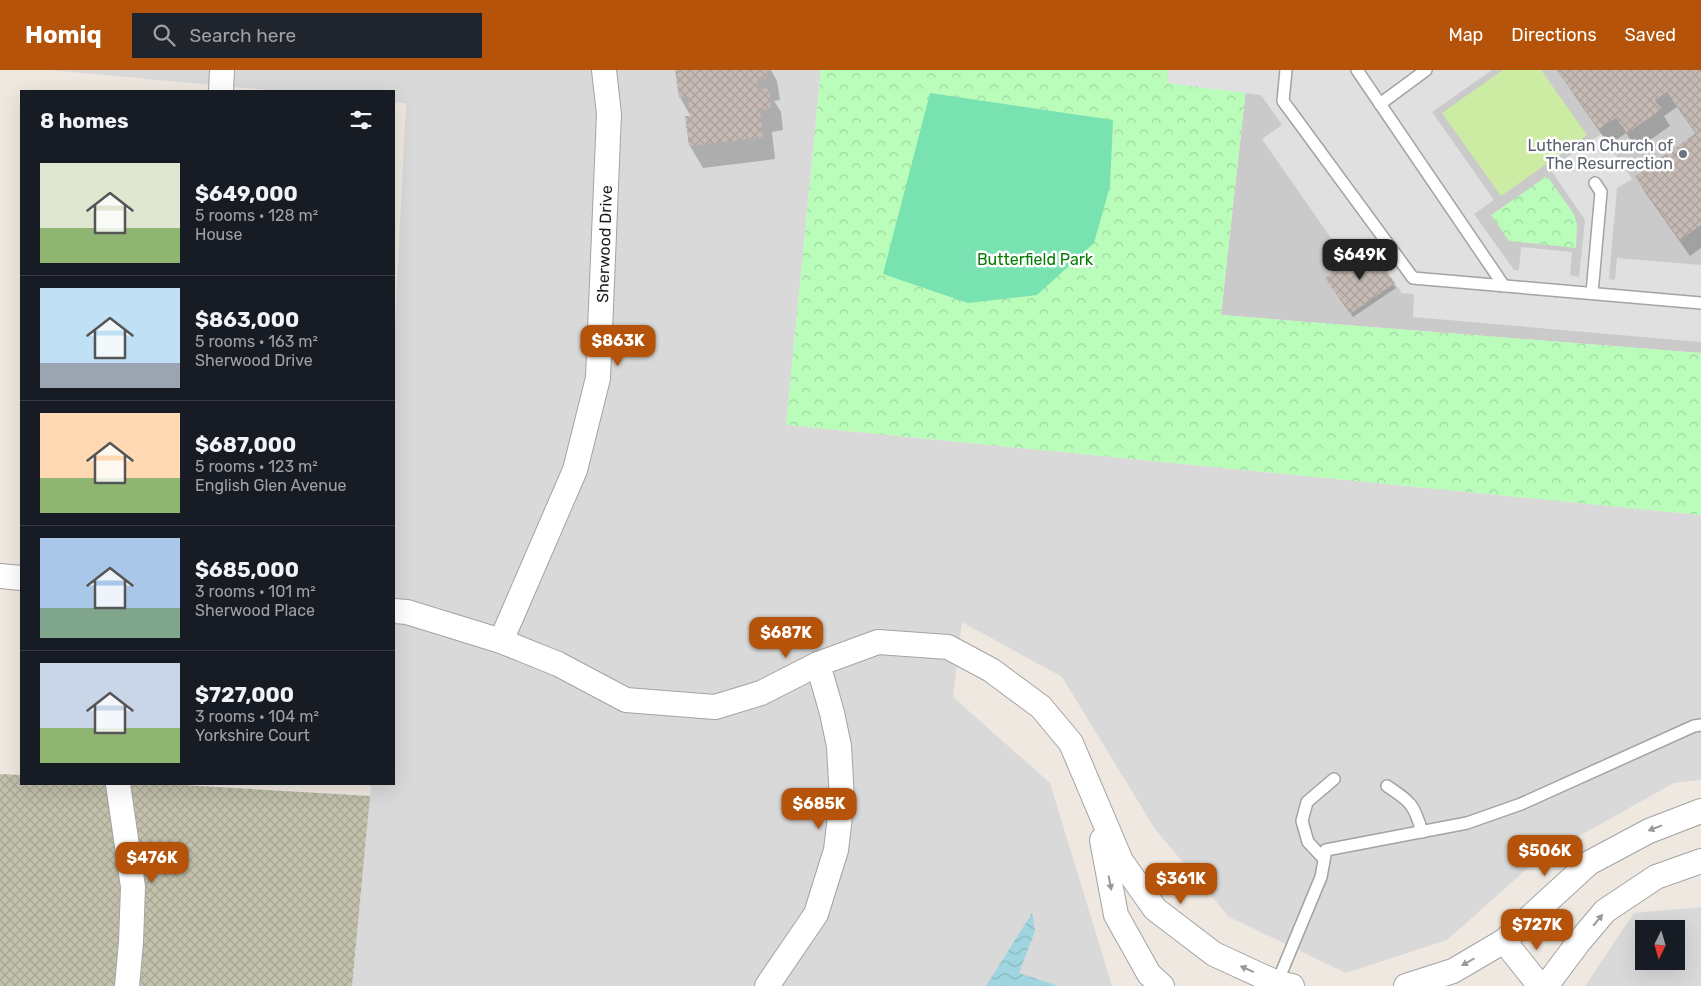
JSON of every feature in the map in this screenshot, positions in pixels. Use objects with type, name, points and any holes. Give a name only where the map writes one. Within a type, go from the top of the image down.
[{"type":"street","points":[[221,90],[222,70]]},
{"type":"street","name":"Sherwood Drive","points":[[501,641],[575,470],[598,378],[609,114],[604,70]]},
{"type":"street","points":[[0,576],[20,578]]},
{"type":"street","points":[[395,611],[407,612],[501,641],[558,664],[626,700],[716,707],[762,693],[818,664],[878,642],[948,647],[991,670],[1041,707],[1071,744],[1121,861],[1155,909],[1214,954],[1282,985]]},
{"type":"street","points":[[767,986],[816,914],[836,850],[842,800],[839,746],[818,664]]},
{"type":"street","points":[[118,785],[133,886],[127,986]]},
{"type":"street","points":[[1095,801],[1116,915],[1149,974],[1162,986]]},
{"type":"street","points":[[1406,986],[1453,971],[1504,941],[1589,863],[1649,831],[1701,811]]},
{"type":"street","points":[[1546,986],[1605,911],[1656,877],[1701,861]]},
{"type":"street","points":[[1504,941],[1540,986]]},
{"type":"lane","points":[[1286,70],[1282,101],[1413,278],[1701,303]]},
{"type":"lane","points":[[1357,70],[1504,286]]},
{"type":"lane","points":[[1380,104],[1426,70]]},
{"type":"lane","points":[[1592,293],[1601,192],[1595,183]]},
{"type":"lane","points":[[1282,985],[1321,878],[1326,850],[1467,823],[1521,804],[1694,726],[1701,725]]},
{"type":"lane","points":[[1324,859],[1308,842],[1302,821],[1307,802],[1334,779]]},
{"type":"lane","points":[[1387,786],[1409,800],[1417,814],[1422,832]]},
{"type":"shaded area","points":[[50,70],[821,70],[786,425],[1701,515],[1701,780],[1674,783],[1538,859],[1447,940],[1346,973],[1229,917],[1155,829],[1062,677],[962,622],[953,697],[1050,783],[1112,986],[352,986],[371,785],[395,785],[395,324],[406,103],[395,102],[395,90],[267,90]]},
{"type":"shaded area","points":[[1168,70],[1492,70],[1432,112],[1494,200],[1474,214],[1514,270],[1519,270],[1521,247],[1572,252],[1570,275],[1579,277],[1585,220],[1550,169],[1601,134],[1632,179],[1617,188],[1609,279],[1615,280],[1617,258],[1701,265],[1701,342],[1413,317],[1414,294],[1402,293],[1369,246],[1347,261],[1262,139],[1282,125],[1261,95],[1167,83]]},
{"type":"shaded area","points":[[1248,70],[1701,70],[1701,353],[1221,315]]},
{"type":"shaded area","points":[[0,774],[20,775],[20,785],[183,785],[370,796],[352,986],[0,986]]},
{"type":"shaded area","points":[[1701,907],[1701,986],[1585,986],[1634,913]]},
{"type":"green space","name":"Butterfield Park","points":[[821,70],[1248,70],[1221,315],[1701,353],[1701,515],[786,425]]},
{"type":"green space","points":[[1503,70],[1541,70],[1587,135],[1501,196],[1442,113]]},
{"type":"green space","points":[[930,93],[1113,120],[1110,186],[1094,243],[1037,295],[968,303],[883,274]]},
{"type":"green space","points":[[1547,176],[1574,214],[1577,225],[1576,248],[1509,241],[1491,215]]},
{"type":"water","points":[[1032,913],[1035,931],[1019,973],[1058,986],[986,986]]},
{"type":"building","points":[[675,70],[767,70],[768,78],[757,80],[758,90],[769,88],[771,108],[760,110],[763,137],[689,146],[685,116],[690,116],[688,97],[679,98]]},
{"type":"building","name":"Lutheran Church of The Resurrection","points":[[1557,70],[1701,70],[1701,225],[1680,240],[1635,176],[1696,133],[1667,92],[1655,100],[1662,109],[1627,133],[1616,118],[1599,129]]},
{"type":"building","points":[[1369,247],[1395,283],[1350,314],[1325,278]]},
{"type":"place","name":"Lutheran Church of The Resurrection","points":[[1683,154]]}]
